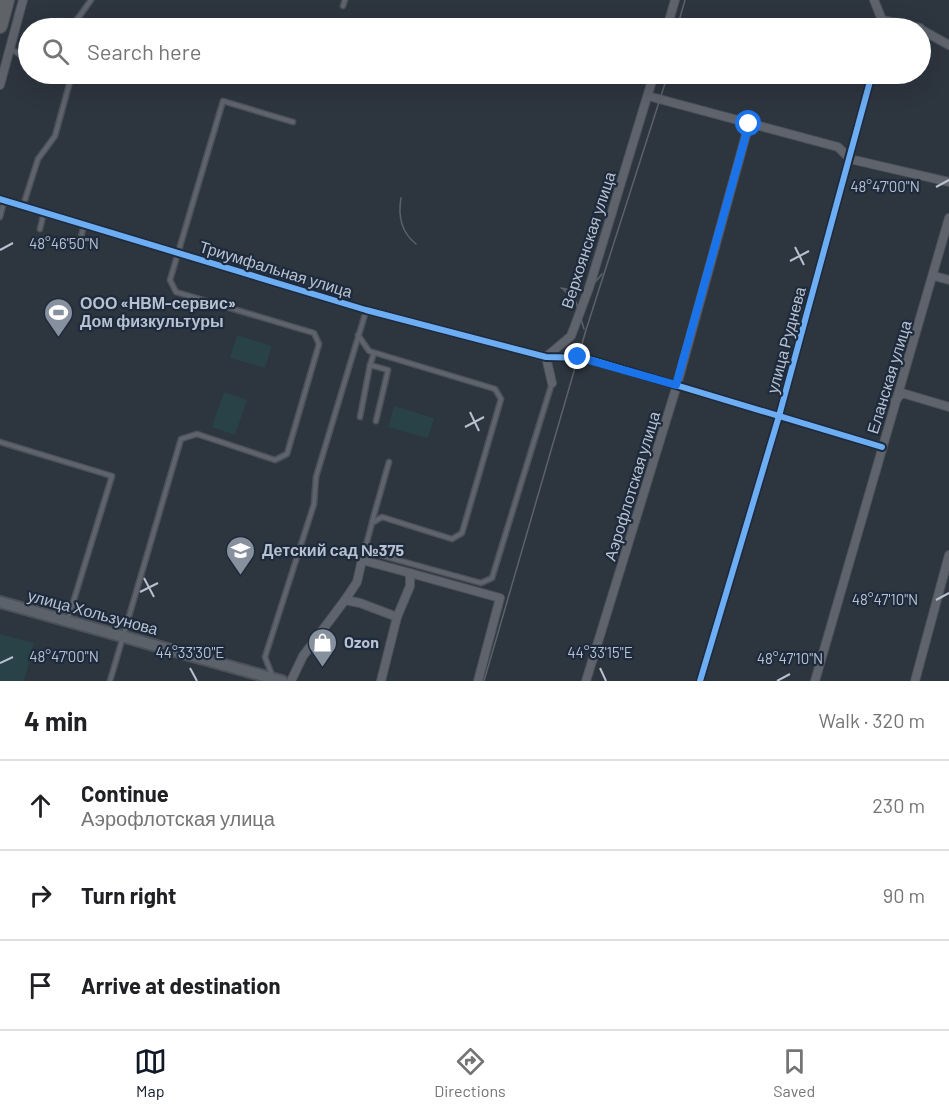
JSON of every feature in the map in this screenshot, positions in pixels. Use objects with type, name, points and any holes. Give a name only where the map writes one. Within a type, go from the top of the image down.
[{"type":"highway","points":[[0,26],[7,0]]},
{"type":"street","points":[[18,18],[23,0]]},
{"type":"street","points":[[670,18],[675,0]]},
{"type":"street","points":[[874,0],[879,18]]},
{"type":"street","points":[[0,85],[18,18]]},
{"type":"street","points":[[931,35],[949,45]]},
{"type":"street","name":"Верхоянская улица","points":[[546,357],[571,336],[589,288],[651,84]]},
{"type":"street","name":"улица Руднева","points":[[700,681],[779,416],[869,84]]},
{"type":"street","points":[[648,96],[838,147],[850,159],[949,182]]},
{"type":"street","name":"Аэрофлотская улица","points":[[586,681],[676,385],[749,124]]},
{"type":"street","name":"Триумфальная улица","points":[[2,199],[366,310],[546,357],[586,358],[882,447]]},
{"type":"street","name":"Еланская улица","points":[[815,681],[949,218]]},
{"type":"street","points":[[934,276],[949,280]]},
{"type":"street","points":[[546,357],[552,383]]},
{"type":"street","points":[[894,402],[902,393],[949,407]]},
{"type":"street","points":[[915,681],[949,555]]},
{"type":"street","points":[[291,681],[303,656],[357,582],[362,560],[500,598],[478,681]]},
{"type":"street","points":[[381,681],[397,617],[410,586],[410,573]]},
{"type":"street","points":[[345,600],[360,603],[397,617]]},
{"type":"street","name":"улица Хользунова","points":[[0,602],[68,619],[275,680]]},
{"type":"lane","points":[[78,18],[91,0]]},
{"type":"lane","points":[[343,6],[345,0]]},
{"type":"lane","points":[[10,48],[18,53]]},
{"type":"lane","points":[[23,206],[39,159],[55,136],[69,84]]},
{"type":"lane","points":[[110,681],[181,439],[197,434],[275,460],[287,454],[319,344],[314,333],[176,292],[170,280],[176,252],[223,101],[293,122]]},
{"type":"lane","points":[[0,217],[2,199]]},
{"type":"lane","points":[[40,229],[44,212]]},
{"type":"lane","points":[[80,241],[84,225]]},
{"type":"lane","points":[[275,680],[266,657],[314,504],[316,477],[366,310]]},
{"type":"lane","points":[[358,335],[369,351],[495,389],[501,399],[462,532],[452,539],[382,517],[372,523]]},
{"type":"lane","points":[[360,417],[374,353]]},
{"type":"lane","points":[[370,365],[388,370],[376,421]]},
{"type":"lane","points":[[365,550],[481,583],[492,578],[552,383]]},
{"type":"lane","points":[[0,442],[112,476],[68,619]]},
{"type":"lane","points":[[362,560],[389,462]]},
{"type":"green space","points":[[237,335],[272,346],[265,368],[230,358]]},
{"type":"green space","points":[[224,392],[247,400],[235,435],[212,427]]},
{"type":"green space","points":[[394,406],[434,418],[428,438],[388,427]]},
{"type":"green space","points":[[0,634],[34,643],[24,681],[0,681]]},
{"type":"tram line","points":[[680,18],[685,0]]},
{"type":"tram line","points":[[484,681],[586,330],[665,84]]},
{"type":"tram line","points":[[401,198],[402,223],[407,234],[416,244]]},
{"type":"tram line","points":[[561,288],[584,289],[593,284],[602,274]]},
{"type":"tram line","points":[[563,289],[576,302],[584,329]]},
{"type":"cycle path","points":[[700,681],[779,416],[869,84]]},
{"type":"cycle path","points":[[0,199],[366,310],[546,357],[586,358],[882,447]]},
{"type":"place","name":"ООО «НВМ-сервис» Дом физкультуры","points":[[59,338]]},
{"type":"place","name":"Детский сад №375","points":[[241,576]]},
{"type":"place","name":"Ozon","points":[[323,668]]},
{"type":"route","points":[[578,357],[676,385],[749,124]]}]
